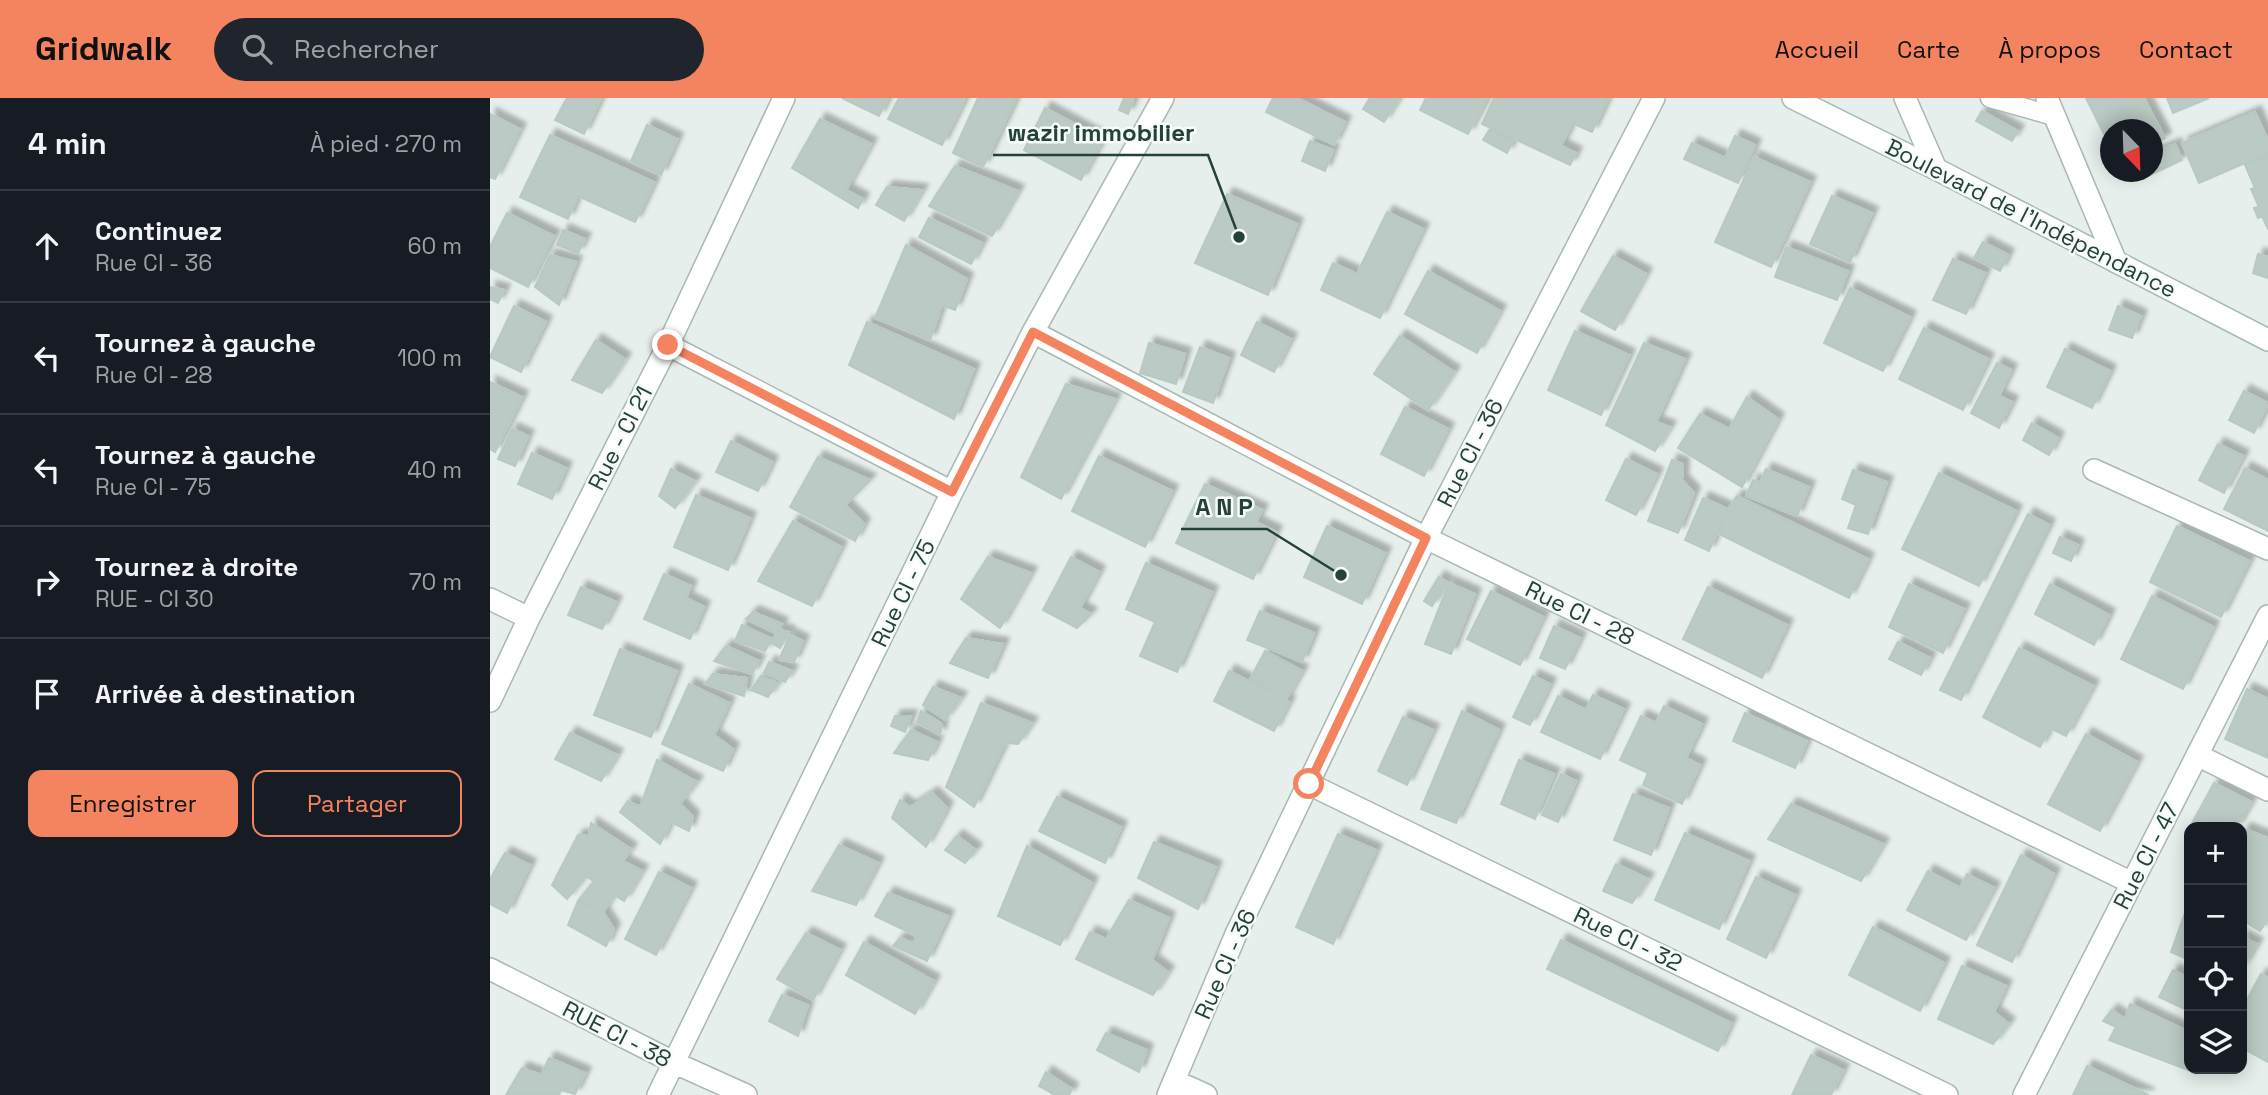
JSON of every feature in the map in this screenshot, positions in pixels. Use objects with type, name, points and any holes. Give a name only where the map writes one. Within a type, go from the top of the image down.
[{"type":"street","name":"Rue - CI 21","points":[[490,701],[528,618],[668,345],[784,98]]},
{"type":"street","name":"Rue CI - 75","points":[[658,1095],[952,492],[1033,332],[1163,98]]},
{"type":"street","name":"Rue CI - 36","points":[[1206,1095],[1171,1088],[1236,934],[1426,538],[1654,98]]},
{"type":"street","name":"Boulevard de l'Indépendance","points":[[1793,98],[2268,340]]},
{"type":"street","points":[[1905,98],[1936,169]]},
{"type":"street","points":[[2050,107],[2116,262]]},
{"type":"street","name":"Rue CI - 28","points":[[1033,332],[1426,538],[2132,883]]},
{"type":"street","points":[[668,345],[952,492]]},
{"type":"street","points":[[2094,470],[2268,549]]},
{"type":"street","points":[[490,599],[528,618]]},
{"type":"street","name":"Rue CI - 47","points":[[2034,1092],[2132,883],[2268,616]]},
{"type":"street","points":[[2197,755],[2268,790]]},
{"type":"street","name":"Rue CI - 32","points":[[1309,784],[1947,1095]]},
{"type":"street","name":"RUE CI - 38","points":[[490,969],[675,1063],[746,1095]]},
{"type":"lane","points":[[1990,98],[2050,107]]},
{"type":"building","points":[[567,98],[601,98],[584,134],[555,120]]},
{"type":"building","points":[[842,98],[888,98],[879,116]]},
{"type":"building","points":[[899,98],[965,98],[942,145],[888,119]]},
{"type":"building","points":[[978,98],[1016,98],[983,167],[953,153]]},
{"type":"building","points":[[1124,98],[1134,98],[1128,114],[1119,110]]},
{"type":"building","points":[[1273,98],[1297,98],[1345,122],[1334,145],[1266,112]]},
{"type":"building","points":[[1370,98],[1399,98],[1384,122],[1363,109]]},
{"type":"building","points":[[1426,98],[1487,98],[1468,134],[1420,110]]},
{"type":"building","points":[[1494,98],[1608,98],[1592,132],[1572,123],[1561,146],[1576,153],[1570,165],[1482,124]]},
{"type":"building","points":[[2086,98],[2144,98],[2155,119],[2100,119],[2100,126]]},
{"type":"building","points":[[2167,98],[2209,98],[2173,113]]},
{"type":"building","points":[[1045,108],[1103,139],[1081,180],[1024,150]]},
{"type":"building","points":[[1982,111],[2018,131],[2012,141],[1976,121]]},
{"type":"building","points":[[2255,112],[2268,141],[2268,153],[2199,183],[2182,143]]},
{"type":"building","points":[[490,114],[520,129],[495,179],[490,177]]},
{"type":"building","points":[[820,119],[871,144],[846,190],[863,199],[858,208],[792,168]]},
{"type":"building","points":[[647,125],[677,139],[661,175],[631,161]]},
{"type":"building","points":[[1490,129],[1513,141],[1507,153],[1483,140]]},
{"type":"building","points":[[550,135],[654,182],[635,222],[578,196],[568,219],[520,197]]},
{"type":"building","points":[[1735,136],[1755,145],[1738,183],[1684,159],[1692,143],[1725,158]]},
{"type":"building","points":[[1310,141],[1333,150],[1325,171],[1302,161]]},
{"type":"building","points":[[2175,144],[2182,160],[2163,169],[2163,149]]},
{"type":"building","points":[[2268,155],[2268,229],[2262,216],[2258,218],[2254,208],[2259,207],[2251,189],[2255,188],[2245,165]]},
{"type":"building","points":[[1754,157],[1810,182],[1771,267],[1715,242]]},
{"type":"building","points":[[955,166],[1018,191],[992,236],[929,206]]},
{"type":"building","points":[[887,187],[922,190],[904,221],[876,205]]},
{"type":"building","points":[[1227,194],[1297,224],[1268,295],[1195,263]]},
{"type":"building","points":[[1832,196],[1872,213],[1850,262],[1810,244]]},
{"type":"building","points":[[1387,212],[1423,229],[1380,318],[1321,290],[1333,263],[1357,274]]},
{"type":"building","points":[[507,213],[554,236],[528,287],[490,268],[490,247]]},
{"type":"building","points":[[929,218],[982,243],[971,264],[919,237]]},
{"type":"building","points":[[563,230],[585,239],[578,253],[557,245]]},
{"type":"building","points":[[1983,242],[2008,255],[2000,271],[1974,258]]},
{"type":"building","points":[[906,245],[967,279],[955,310],[942,305],[930,340],[875,318]]},
{"type":"building","points":[[1786,247],[1848,271],[1837,300],[1775,277]]},
{"type":"building","points":[[2258,254],[2268,257],[2268,278],[2253,273]]},
{"type":"building","points":[[550,255],[576,262],[559,305],[535,287]]},
{"type":"building","points":[[1613,256],[1646,274],[1615,330],[1581,311]]},
{"type":"building","points":[[1953,259],[1985,273],[1966,314],[1933,300]]},
{"type":"building","points":[[1428,271],[1500,311],[1477,353],[1405,314]]},
{"type":"building","points":[[490,287],[504,290],[498,303],[490,299]]},
{"type":"building","points":[[1850,288],[1910,317],[1883,371],[1824,343]]},
{"type":"building","points":[[514,306],[546,322],[521,372],[490,357]]},
{"type":"building","points":[[2118,306],[2141,316],[2132,338],[2109,330]]},
{"type":"building","points":[[867,322],[974,369],[954,419],[849,365]]},
{"type":"building","points":[[1257,322],[1291,339],[1274,372],[1241,355]]},
{"type":"building","points":[[1924,328],[1988,359],[1963,410],[1899,379]]},
{"type":"building","points":[[1575,331],[1629,355],[1601,415],[1548,390]]},
{"type":"building","points":[[1400,336],[1454,372],[1428,410],[1374,374]]},
{"type":"building","points":[[596,340],[625,359],[602,393],[572,380]]},
{"type":"building","points":[[1149,343],[1185,354],[1176,384],[1140,373]]},
{"type":"building","points":[[1644,343],[1685,359],[1656,422],[1670,427],[1655,451],[1606,425]]},
{"type":"building","points":[[1200,347],[1229,358],[1213,403],[1183,392]]},
{"type":"building","points":[[2065,349],[2110,371],[2092,408],[2047,387]]},
{"type":"building","points":[[1997,363],[2011,370],[1999,396],[2012,402],[1999,428],[1971,413]]},
{"type":"building","points":[[490,382],[522,397],[495,452],[490,449]]},
{"type":"building","points":[[1066,384],[1115,399],[1061,499],[1021,477]]},
{"type":"building","points":[[2244,391],[2268,403],[2254,433],[2229,420]]},
{"type":"building","points":[[1747,397],[1778,419],[1742,487],[1678,448],[1700,414],[1729,429]]},
{"type":"building","points":[[1405,407],[1448,429],[1424,476],[1381,454]]},
{"type":"building","points":[[2032,423],[2058,438],[2049,455],[2023,440]]},
{"type":"building","points":[[512,429],[528,436],[515,466],[498,459]]},
{"type":"building","points":[[731,441],[772,462],[758,491],[716,472]]},
{"type":"building","points":[[2218,444],[2243,456],[2224,493],[2199,480]]},
{"type":"building","points":[[532,453],[566,468],[552,499],[518,484]]},
{"type":"building","points":[[1099,456],[1172,491],[1145,547],[1072,511]]},
{"type":"building","points":[[818,457],[870,480],[845,505],[864,524],[855,541],[790,507]]},
{"type":"building","points":[[1626,459],[1657,474],[1636,515],[1606,500]]},
{"type":"building","points":[[1672,460],[1683,464],[1682,480],[1694,493],[1678,533],[1648,521]]},
{"type":"building","points":[[2245,468],[2268,480],[2268,531],[2224,509]]},
{"type":"building","points":[[671,469],[695,481],[675,508],[659,496]]},
{"type":"building","points":[[1766,469],[1809,487],[1797,516],[1746,496],[1753,480],[1760,483]]},
{"type":"building","points":[[1853,470],[1887,482],[1868,534],[1848,528],[1856,505],[1842,499]]},
{"type":"building","points":[[1939,473],[2016,511],[1979,586],[1902,549]]},
{"type":"building","points":[[1205,484],[1262,510],[1256,522],[1276,532],[1253,579],[1176,543]]},
{"type":"building","points":[[696,495],[750,518],[728,570],[674,547]]},
{"type":"building","points":[[1737,496],[1868,559],[1849,598],[1719,534],[1728,509]]},
{"type":"building","points":[[1703,498],[1728,509],[1709,551],[1685,540]]},
{"type":"building","points":[[2028,514],[2049,525],[1961,700],[1940,690]]},
{"type":"building","points":[[793,521],[841,547],[812,606],[758,581]]},
{"type":"building","points":[[1327,526],[1385,553],[1362,604],[1304,577]]},
{"type":"building","points":[[2177,526],[2249,561],[2221,617],[2150,582]]},
{"type":"building","points":[[2060,537],[2078,545],[2071,561],[2053,553]]},
{"type":"building","points":[[988,557],[1031,573],[1000,628],[961,599]]},
{"type":"building","points":[[1071,557],[1099,572],[1080,608],[1091,614],[1077,628],[1043,610]]},
{"type":"building","points":[[1146,563],[1212,592],[1177,672],[1140,656],[1155,622],[1126,609]]},
{"type":"building","points":[[664,574],[691,586],[686,598],[704,607],[690,639],[644,619]]},
{"type":"building","points":[[1439,577],[1447,582],[1432,606],[1424,601]]},
{"type":"building","points":[[1449,583],[1475,594],[1451,654],[1425,644]]},
{"type":"building","points":[[1909,584],[1964,609],[1943,653],[1889,627]]},
{"type":"building","points":[[2050,584],[2109,615],[2094,645],[2035,614]]},
{"type":"building","points":[[581,587],[616,602],[602,629],[568,615]]},
{"type":"building","points":[[1708,587],[1787,625],[1762,678],[1683,639]]},
{"type":"building","points":[[1491,591],[1543,617],[1520,665],[1467,639]]},
{"type":"building","points":[[2152,596],[2213,627],[2183,689],[2121,659]]},
{"type":"building","points":[[1260,611],[1314,633],[1302,662],[1247,640]]},
{"type":"building","points":[[753,612],[782,624],[776,633],[746,619]]},
{"type":"building","points":[[742,625],[772,639],[765,651],[735,641]]},
{"type":"building","points":[[1554,626],[1580,638],[1565,669],[1540,658]]},
{"type":"building","points":[[780,630],[789,632],[780,648],[770,642]]},
{"type":"building","points":[[790,635],[803,641],[794,662],[779,660]]},
{"type":"building","points":[[966,638],[1003,644],[988,678],[950,663]]},
{"type":"building","points":[[1898,642],[1930,658],[1921,675],[1889,659]]},
{"type":"building","points":[[726,646],[759,661],[752,674],[714,661]]},
{"type":"building","points":[[2019,648],[2093,686],[2066,736],[2050,728],[2040,747],[1983,717]]},
{"type":"building","points":[[620,649],[677,671],[651,737],[594,715]]},
{"type":"building","points":[[1265,651],[1302,671],[1287,698],[1250,679]]},
{"type":"building","points":[[769,662],[792,671],[785,682],[764,673]]},
{"type":"building","points":[[1229,671],[1289,702],[1274,731],[1214,701]]},
{"type":"building","points":[[713,674],[747,678],[744,696],[705,684]]},
{"type":"building","points":[[761,676],[778,683],[768,697],[751,690]]},
{"type":"building","points":[[1533,676],[1550,684],[1530,725],[1513,717]]},
{"type":"building","points":[[689,684],[729,703],[714,735],[733,749],[723,771],[662,744]]},
{"type":"building","points":[[933,687],[961,698],[945,720],[923,705]]},
{"type":"building","points":[[2247,689],[2268,699],[2268,758],[2225,739]]},
{"type":"building","points":[[1593,695],[1624,709],[1600,759],[1541,732],[1558,696],[1586,710]]},
{"type":"building","points":[[981,703],[1032,723],[1018,744],[1005,743],[974,807],[946,787]]},
{"type":"building","points":[[1664,706],[1702,724],[1686,758],[1700,765],[1682,804],[1643,785],[1648,773],[1620,760],[1641,716],[1656,723]]},
{"type":"building","points":[[921,711],[942,724],[940,735],[917,722]]},
{"type":"building","points":[[1462,711],[1499,730],[1456,823],[1421,809]]},
{"type":"building","points":[[1745,713],[1807,741],[1795,768],[1733,741]]},
{"type":"building","points":[[895,716],[911,716],[905,732],[891,726]]},
{"type":"building","points":[[1403,717],[1433,730],[1407,785],[1378,771]]},
{"type":"building","points":[[911,730],[937,742],[928,760],[894,753]]},
{"type":"building","points":[[570,733],[617,755],[601,781],[555,759]]},
{"type":"building","points":[[2086,734],[2137,762],[2100,831],[2048,804]]},
{"type":"building","points":[[657,760],[697,782],[680,804],[693,817],[689,831],[671,822],[660,844],[620,812],[628,801],[640,807]]},
{"type":"building","points":[[1519,760],[1554,774],[1535,819],[1501,804]]},
{"type":"building","points":[[1561,774],[1576,781],[1558,822],[1542,815]]},
{"type":"building","points":[[2214,783],[2251,802],[2240,822],[2193,822]]},
{"type":"building","points":[[932,793],[947,808],[926,847],[892,818],[900,800],[910,807]]},
{"type":"building","points":[[1633,794],[1669,808],[1651,855],[1614,840]]},
{"type":"building","points":[[1057,797],[1121,827],[1105,863],[1039,831]]},
{"type":"building","points":[[1791,804],[1883,844],[1861,881],[1768,839]]},
{"type":"building","points":[[591,823],[631,849],[623,861],[642,871],[624,901],[586,876],[567,899],[552,885],[578,835],[589,836]]},
{"type":"building","points":[[2247,830],[2268,838],[2268,919],[2260,931],[2247,923]]},
{"type":"building","points":[[1685,833],[1749,861],[1719,929],[1655,900]]},
{"type":"building","points":[[1338,834],[1376,850],[1333,944],[1296,927]]},
{"type":"building","points":[[957,836],[976,850],[965,863],[945,850]]},
{"type":"building","points":[[1154,842],[1216,867],[1198,909],[1138,878]]},
{"type":"building","points":[[839,845],[878,863],[856,905],[812,891]]},
{"type":"building","points":[[1027,846],[1092,883],[1060,945],[998,916]]},
{"type":"building","points":[[505,853],[530,865],[507,913],[490,904],[490,879]]},
{"type":"building","points":[[2021,855],[2054,874],[2012,962],[1977,945]]},
{"type":"building","points":[[1616,864],[1648,879],[1632,903],[1603,891]]},
{"type":"building","points":[[1928,871],[1960,888],[1967,874],[1994,888],[1966,940],[1907,910]]},
{"type":"building","points":[[659,872],[691,888],[656,955],[625,939]]},
{"type":"building","points":[[1756,877],[1795,895],[1766,958],[1727,939]]},
{"type":"building","points":[[594,881],[614,895],[603,912],[578,901]]},
{"type":"building","points":[[888,893],[948,916],[927,961],[893,946],[900,938],[913,943],[917,936],[875,916]]},
{"type":"building","points":[[1129,900],[1169,918],[1152,960],[1168,972],[1153,995],[1076,959],[1090,932],[1106,939]]},
{"type":"building","points":[[578,901],[603,912],[614,929],[606,946],[568,925]]},
{"type":"building","points":[[2184,916],[2184,958],[2171,952]]},
{"type":"building","points":[[1873,927],[1944,963],[1920,1011],[1849,975]]},
{"type":"building","points":[[806,933],[840,950],[813,1000],[777,979]]},
{"type":"building","points":[[2247,939],[2257,944],[2247,960]]},
{"type":"building","points":[[1561,940],[1731,1023],[1718,1051],[1547,969]]},
{"type":"building","points":[[864,942],[934,981],[915,1014],[846,975]]},
{"type":"building","points":[[1962,966],[2006,986],[1994,1012],[2009,1024],[1993,1044],[1938,1019]]},
{"type":"building","points":[[2173,970],[2184,976],[2184,1009],[2159,997]]},
{"type":"building","points":[[2261,974],[2268,978],[2268,1062],[2247,1051],[2247,1000]]},
{"type":"building","points":[[782,995],[808,1005],[798,1036],[769,1021]]},
{"type":"building","points":[[2130,1004],[2184,1030],[2184,1068],[2109,1040],[2116,1027],[2103,1021],[2112,1010],[2125,1019]]},
{"type":"building","points":[[1106,1033],[1147,1050],[1139,1072],[1097,1050]]},
{"type":"building","points":[[1811,1055],[1843,1070],[1831,1095],[1792,1095]]},
{"type":"building","points":[[549,1058],[585,1073],[575,1094],[561,1090],[559,1095],[506,1095],[522,1068],[541,1075]]},
{"type":"building","points":[[2087,1066],[2149,1095],[2073,1095]]},
{"type":"building","points":[[1046,1072],[1072,1089],[1069,1095],[1055,1095],[1039,1086]]},
{"type":"place","name":"wazir immobilier","points":[[1239,237]]},
{"type":"place","name":"A N P","points":[[1341,575]]},
{"type":"route","points":[[668,345],[952,492],[1033,332],[1426,538],[1309,784]]}]
